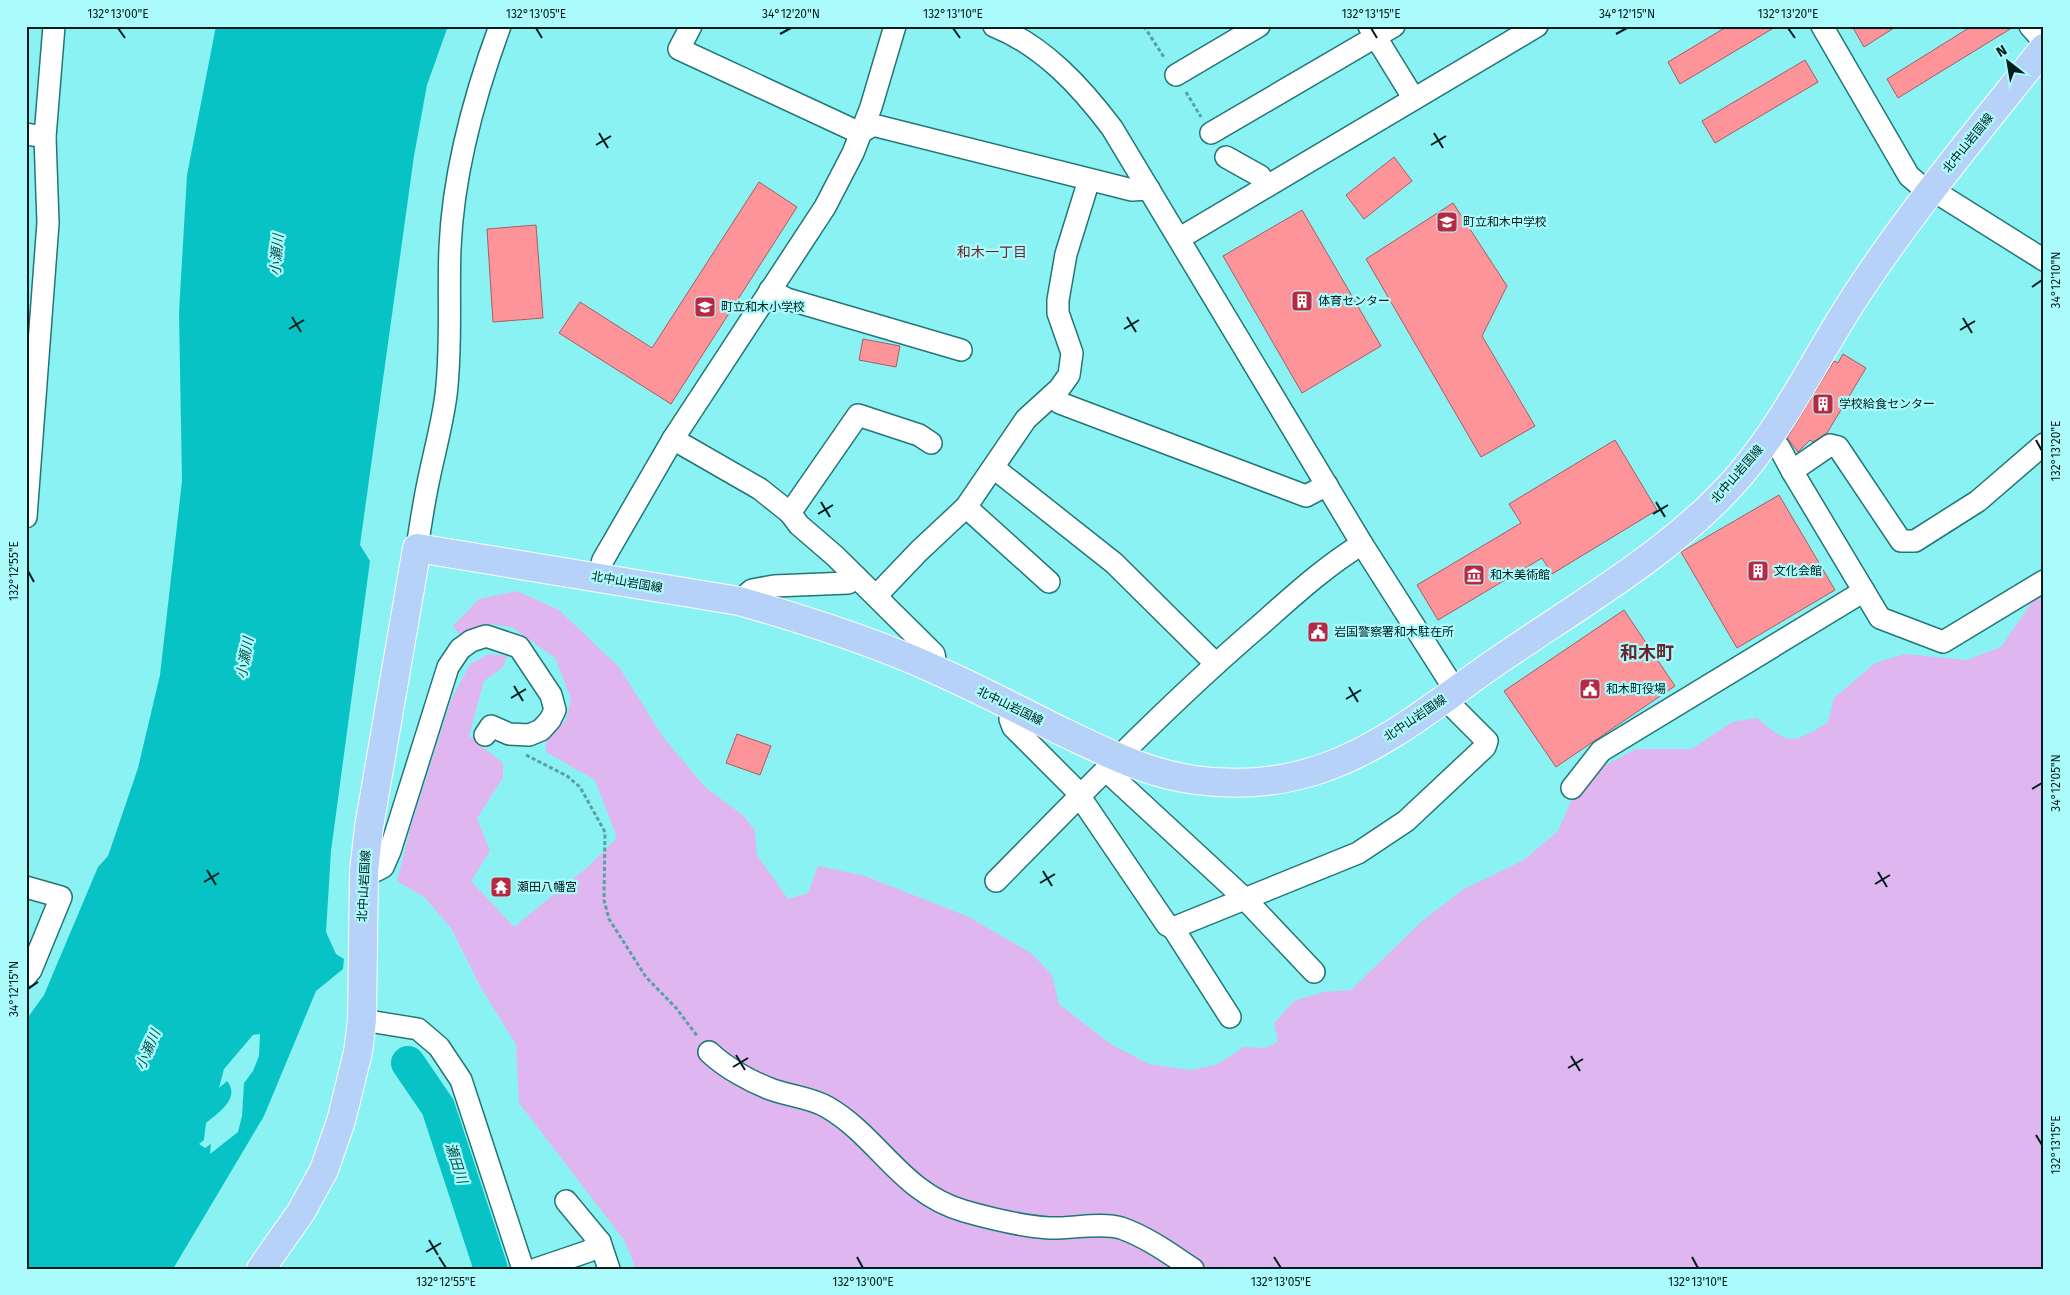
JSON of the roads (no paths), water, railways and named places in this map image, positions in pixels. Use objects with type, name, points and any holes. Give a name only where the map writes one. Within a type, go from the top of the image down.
[{"type":"main road","name":"北中山岩国線","points":[[261,1269],[301,1212],[324,1170],[341,1121],[358,1052],[362,1020],[364,871],[369,827],[417,548],[598,576],[739,601],[788,615],[891,651],[937,670],[1013,707],[1112,763],[1194,780],[1226,783],[1276,780],[1328,766],[1381,741],[1639,563],[1690,524],[1738,477],[1767,440],[1853,300],[1929,193],[2044,48]]},
{"type":"street","points":[[26,517],[31,361],[48,223],[36,135],[47,93],[54,26]]},
{"type":"street","points":[[417,548],[426,490],[446,396],[449,359],[450,246],[455,202],[470,122],[500,26]]},
{"type":"street","points":[[691,26],[679,49],[860,133]]},
{"type":"street","points":[[598,576],[603,560],[673,439],[824,207],[853,154],[871,107],[894,26]]},
{"type":"street","points":[[994,26],[1038,52],[1065,73],[1091,100],[1112,128],[1180,238],[1362,544],[1454,690],[1452,706],[1487,741],[1484,747],[1406,821],[1358,853],[1173,928]]},
{"type":"street","points":[[1176,75],[1259,26]]},
{"type":"street","points":[[1211,133],[1372,32],[1394,26]]},
{"type":"street","points":[[1180,238],[1414,99],[1508,34],[1537,26]]},
{"type":"street","points":[[1822,26],[1909,176],[1929,193],[1942,196],[2044,260]]},
{"type":"street","points":[[2030,26],[2044,42]]},
{"type":"street","points":[[1372,32],[1414,99]]},
{"type":"street","points":[[860,133],[872,126],[1088,180],[1132,190],[1149,189]]},
{"type":"street","points":[[1226,158],[1260,176],[1267,186]]},
{"type":"street","points":[[876,596],[966,506],[1026,419],[1052,396],[1069,375],[1072,353],[1058,313],[1058,300],[1066,254],[1088,180]]},
{"type":"street","points":[[770,290],[787,299],[962,350]]},
{"type":"street","points":[[1052,396],[1060,403],[1306,496],[1327,485]]},
{"type":"street","points":[[790,513],[858,415],[919,434],[931,443]]},
{"type":"street","points":[[673,439],[760,489],[790,513],[799,525],[876,596],[934,654],[937,670]]},
{"type":"street","points":[[1767,440],[1779,447],[1880,618],[1943,642],[2044,581]]},
{"type":"street","points":[[1792,471],[1830,445],[1838,447],[1901,540],[1915,540],[1978,501],[2044,444]]},
{"type":"street","points":[[994,468],[1114,563],[1215,664]]},
{"type":"street","points":[[966,506],[1049,582]]},
{"type":"street","points":[[996,881],[1112,763],[1215,664],[1317,576],[1362,544]]},
{"type":"street","points":[[739,601],[752,590],[774,586],[848,583],[857,578]]},
{"type":"street","points":[[1572,788],[1601,751],[1864,591]]},
{"type":"street","points":[[364,871],[375,871],[383,867],[390,851],[448,666],[460,649],[471,641],[486,636],[519,647],[551,694],[555,710],[550,720],[541,730],[529,735],[509,734],[491,726],[485,735]]},
{"type":"street","points":[[1013,707],[1010,719],[1013,727],[1080,796],[1167,925],[1173,928],[1230,1016]]},
{"type":"street","points":[[1112,763],[1112,776],[1244,898],[1314,972]]},
{"type":"street","points":[[26,886],[61,896],[31,970],[26,976]]},
{"type":"street","points":[[362,1020],[418,1029],[439,1047],[461,1080],[523,1269]]},
{"type":"street","points":[[709,1052],[720,1062],[772,1090],[825,1106],[844,1118],[910,1183],[935,1200],[962,1211],[1017,1224],[1050,1228],[1119,1227],[1142,1237],[1193,1269]]},
{"type":"street","points":[[566,1201],[600,1242],[610,1269]]},
{"type":"street","points":[[536,1269],[589,1251],[600,1242]]},
{"type":"water","name":"小瀬川","points":[[216,26],[448,26],[427,85],[414,156],[360,545],[370,561],[331,851],[326,932],[336,954],[344,959],[343,969],[316,991],[264,1116],[173,1269],[26,1269],[26,1020],[44,995],[98,867],[108,856],[138,768],[160,675],[182,481],[179,312],[187,175]],"holes":[[[260,1034],[259,1056],[253,1071],[244,1083],[242,1116],[238,1132],[210,1154],[211,1144],[205,1148],[199,1144],[204,1140],[206,1123],[222,1110],[230,1099],[231,1087],[227,1081],[219,1088],[224,1069],[253,1035]]]},
{"type":"waterway","name":"瀬田川","points":[[408,1063],[438,1107],[491,1269]]},
{"type":"place","name":"町立和木中学校","points":[[1447,222]]},
{"type":"place","name":"体育センター","points":[[1302,301]]},
{"type":"place","name":"町立和木小学校","points":[[705,307]]},
{"type":"place","name":"学校給食センター","points":[[1823,404]]},
{"type":"place","name":"文化会館","points":[[1758,571]]},
{"type":"place","name":"和木美術館","points":[[1474,575]]},
{"type":"place","name":"岩国警察署和木駐在所","points":[[1318,632]]},
{"type":"place","name":"和木町役場","points":[[1590,689]]},
{"type":"place","name":"瀬田八幡宮","points":[[501,887]]},
{"type":"district","name":"和木一丁目","points":[[992,252]]},
{"type":"district","name":"和木町","points":[[1647,653]]}]
